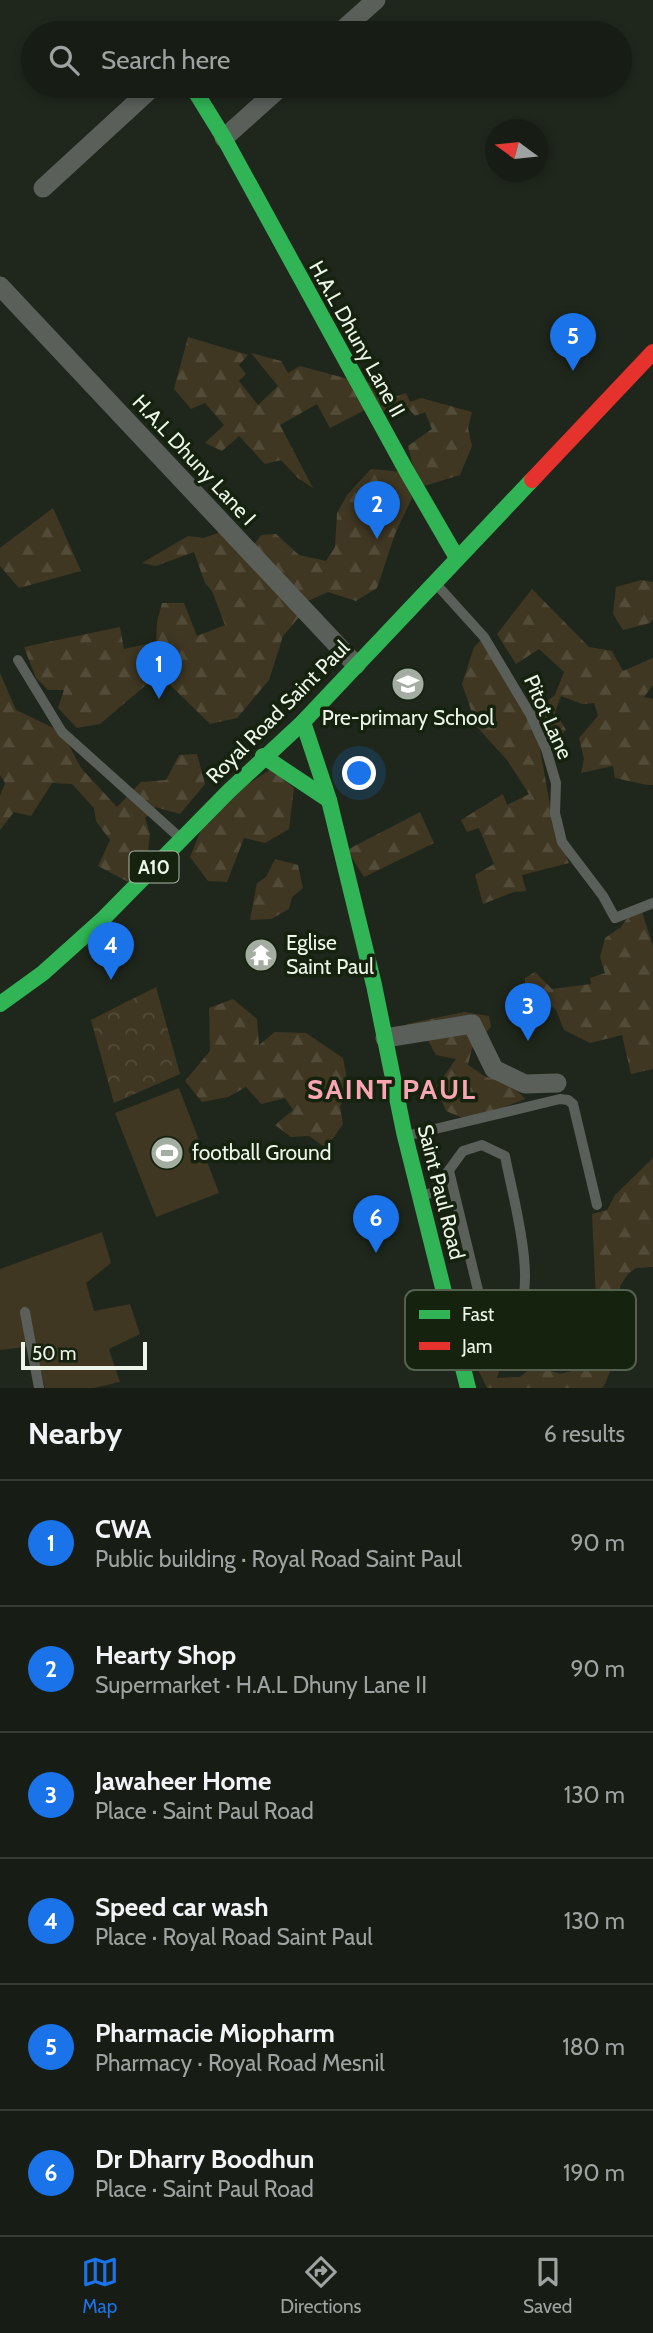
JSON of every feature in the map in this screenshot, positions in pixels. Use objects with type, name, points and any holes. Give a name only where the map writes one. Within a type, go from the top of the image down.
[{"type":"main road","name":"H.A.L Dhuny Lane II","points":[[199,98],[457,558]]},
{"type":"main road","name":"Royal Road Saint Paul","points":[[0,1004],[58,961],[105,918],[263,756],[303,722],[653,352]]},
{"type":"main road","name":"Saint Paul Road","points":[[303,722],[329,800],[443,1290]]},
{"type":"main road","points":[[263,756],[329,800]]},
{"type":"main road","name":"Saint Paul Road","points":[[463,1370],[468,1388]]},
{"type":"street","points":[[353,21],[376,0]]},
{"type":"street","points":[[43,188],[141,98]]},
{"type":"street","points":[[224,138],[269,98]]},
{"type":"street","name":"H.A.L Dhuny Lane I","points":[[0,286],[356,665]]},
{"type":"street","points":[[385,1038],[472,1024],[494,1069],[525,1084],[557,1083]]},
{"type":"lane","name":"Pitot Lane","points":[[434,582],[484,637],[530,714],[546,749],[556,783],[555,813],[562,842],[603,896],[615,918],[653,903]]},
{"type":"lane","points":[[18,660],[62,732],[181,839]]},
{"type":"lane","points":[[405,1136],[560,1099],[568,1100],[573,1104],[597,1205]]},
{"type":"lane","points":[[420,1197],[433,1192],[463,1151],[482,1145],[505,1156],[522,1243],[524,1290]]},
{"type":"lane","points":[[449,1171],[478,1290]]},
{"type":"lane","points":[[25,1312],[39,1388]]},
{"type":"green space","points":[[188,337],[248,355],[239,365],[246,374],[239,381],[258,405],[278,386],[251,353],[281,361],[288,373],[300,366],[348,379],[365,410],[330,428],[317,404],[280,425],[313,488],[298,478],[281,460],[265,464],[239,436],[222,451],[205,443],[224,425],[205,403],[191,409],[174,389]]},
{"type":"green space","points":[[360,380],[385,386],[391,398],[406,393],[410,402],[421,398],[472,412],[468,428],[472,446],[460,475],[424,486],[414,471],[408,446],[432,429],[425,412],[415,416],[402,401],[378,414]]},
{"type":"green space","points":[[371,469],[403,472],[412,498],[395,534],[377,588],[356,601],[328,592],[294,607],[300,616],[283,636],[269,680],[237,718],[210,724],[159,674],[100,724],[77,728],[58,708],[64,690],[48,690],[36,678],[24,647],[120,627],[124,649],[156,642],[162,603],[184,603],[197,636],[225,625],[194,552],[156,566],[142,563],[188,536],[204,538],[223,531],[246,556],[261,535],[276,534],[299,555],[326,561],[335,547],[337,513],[347,495]]},
{"type":"green space","points":[[53,508],[81,571],[19,588],[0,566],[0,548]]},
{"type":"green space","points":[[641,580],[653,582],[653,619],[650,623],[623,630],[613,614],[616,587]]},
{"type":"green space","points":[[532,589],[589,647],[612,651],[623,671],[653,658],[653,685],[644,697],[653,699],[653,785],[615,778],[613,766],[581,773],[584,759],[579,738],[598,716],[594,703],[582,704],[561,696],[555,712],[566,730],[546,749],[539,743],[552,817],[569,863],[522,875],[526,891],[514,892],[483,904],[475,875],[494,864],[479,828],[467,832],[461,820],[503,794],[507,805],[529,794],[507,760],[477,727],[462,684],[474,647],[484,637],[531,713],[555,695],[564,672],[539,649],[516,664],[497,634]]},
{"type":"green space","points":[[0,673],[16,710],[62,732],[81,768],[117,807],[141,782],[166,780],[179,755],[197,754],[205,784],[180,814],[155,807],[145,818],[150,834],[146,868],[132,884],[98,866],[110,840],[96,821],[94,808],[72,784],[52,783],[31,816],[14,812],[0,830],[0,796],[5,783],[0,775]]},
{"type":"green space","points":[[271,769],[294,788],[289,829],[265,843],[244,838],[227,882],[208,881],[190,857],[209,810]]},
{"type":"green space","points":[[420,812],[434,843],[364,877],[347,850]]},
{"type":"green space","points":[[275,859],[298,865],[303,888],[292,897],[289,909],[271,919],[250,920],[257,883],[266,877]]},
{"type":"green space","points":[[641,909],[653,946],[653,1069],[631,1074],[622,1035],[590,1043],[564,1030],[556,1010],[543,1000],[525,1006],[525,978],[535,972],[552,989],[591,984],[590,978],[605,973],[600,957],[605,938],[621,927],[630,914]]},
{"type":"green space","points":[[156,987],[180,1074],[114,1103],[91,1020]]},
{"type":"green space","points":[[233,999],[257,1019],[259,1045],[275,1032],[306,1033],[343,1058],[349,1091],[340,1106],[343,1124],[326,1148],[309,1136],[291,1137],[275,1125],[293,1110],[285,1098],[261,1104],[246,1087],[228,1097],[202,1102],[185,1081],[210,1051],[209,1008]]},
{"type":"green space","points":[[464,1012],[489,1016],[491,1027],[472,1048],[468,1065],[486,1077],[507,1080],[525,1099],[470,1121],[446,1111],[436,1087],[456,1059],[436,1055],[425,1035],[407,1031],[407,1024]]},
{"type":"green space","name":"football Ground","points":[[179,1088],[219,1193],[156,1217],[115,1113]]},
{"type":"green space","points":[[653,1158],[653,1267],[636,1268],[628,1274],[620,1290],[596,1290],[592,1214],[607,1210],[615,1195]]},
{"type":"green space","points":[[102,1232],[111,1263],[86,1283],[94,1311],[130,1304],[140,1334],[109,1349],[120,1382],[94,1388],[45,1388],[34,1346],[0,1350],[0,1269]]},
{"type":"green space","points":[[478,1370],[499,1370],[497,1378],[520,1377],[528,1370],[548,1370],[560,1374],[575,1370],[611,1370],[602,1388],[487,1388]]},
{"type":"traffic: fast","points":[[199,98],[457,558]]},
{"type":"traffic: fast","points":[[0,1004],[43,973],[102,920],[229,791],[303,722],[532,480]]},
{"type":"traffic: fast","points":[[303,722],[329,800],[374,985],[404,1132],[444,1290]]},
{"type":"traffic: fast","points":[[263,756],[329,800]]},
{"type":"traffic: fast","points":[[464,1370],[468,1388]]},
{"type":"traffic: jam","points":[[532,480],[653,352]]},
{"type":"place","name":"Pharmacie Miopharm","points":[[573,371]]},
{"type":"place","name":"Hearty Shop","points":[[377,539]]},
{"type":"place","name":"Pre-primary School","points":[[408,684]]},
{"type":"place","name":"CWA","points":[[159,699]]},
{"type":"place","name":"Eglise Saint Paul","points":[[261,955]]},
{"type":"place","name":"Speed car wash","points":[[111,980]]},
{"type":"place","name":"Jawaheer Home","points":[[528,1041]]},
{"type":"place","name":"football Ground","points":[[167,1153]]},
{"type":"place","name":"Dr Dharry Boodhun","points":[[376,1253]]},
{"type":"district","name":"SAINT PAUL","points":[[392,1089]]}]
